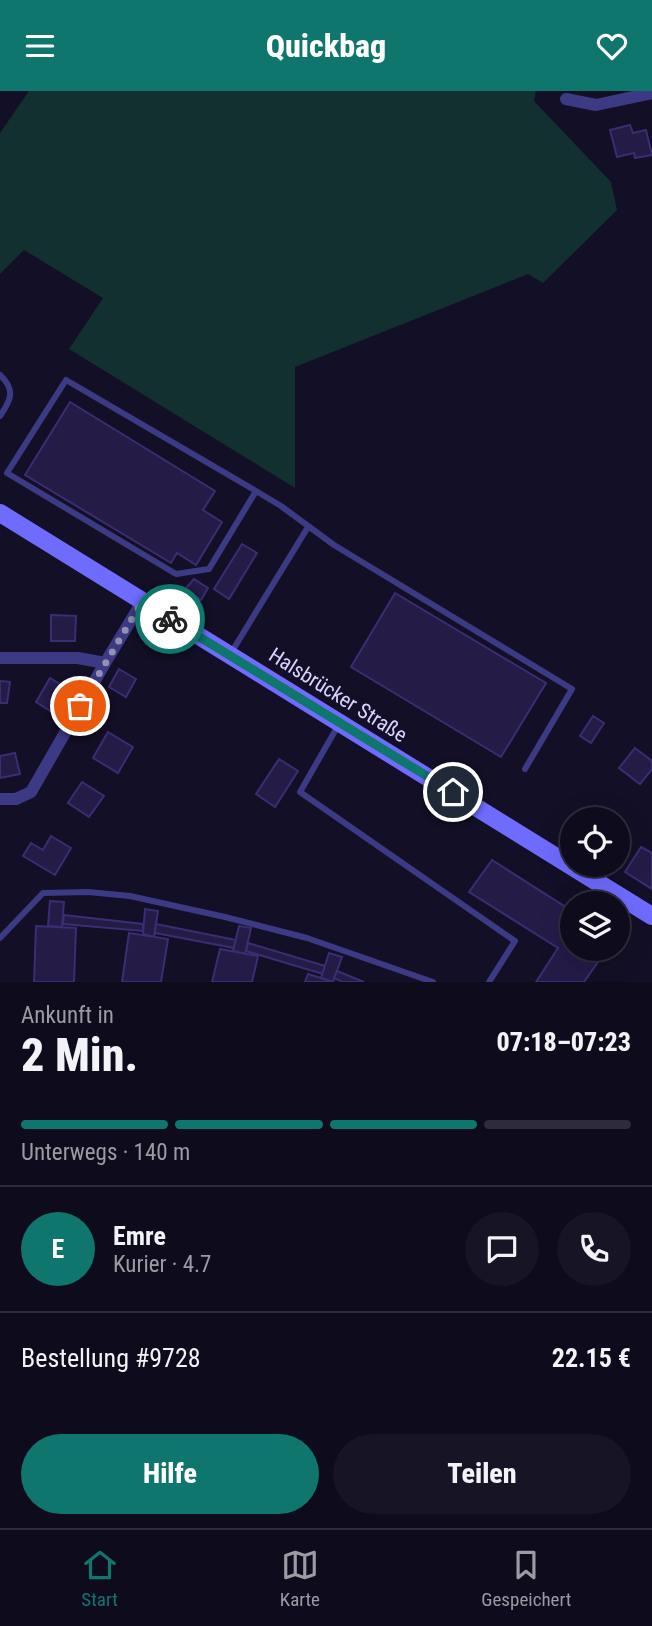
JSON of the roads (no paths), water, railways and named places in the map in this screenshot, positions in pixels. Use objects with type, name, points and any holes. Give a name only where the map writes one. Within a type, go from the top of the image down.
[{"type":"main road","name":"Halsbrücker Straße","points":[[0,513],[652,916]]},
{"type":"street","points":[[566,99],[597,105],[652,93]]},
{"type":"street","points":[[0,799],[16,799],[31,792],[142,602]]},
{"type":"street","points":[[0,658],[78,658],[105,663]]},
{"type":"lane","points":[[0,375],[11,390],[11,399],[0,416]]},
{"type":"lane","points":[[256,491],[209,569],[176,574],[7,473],[66,380],[256,491],[345,552],[572,689],[525,769]]},
{"type":"lane","points":[[230,655],[308,527]]},
{"type":"lane","points":[[340,723],[300,792],[514,941],[489,982]]},
{"type":"lane","points":[[0,938],[43,893],[88,892],[131,896],[307,938],[433,982]]}]
